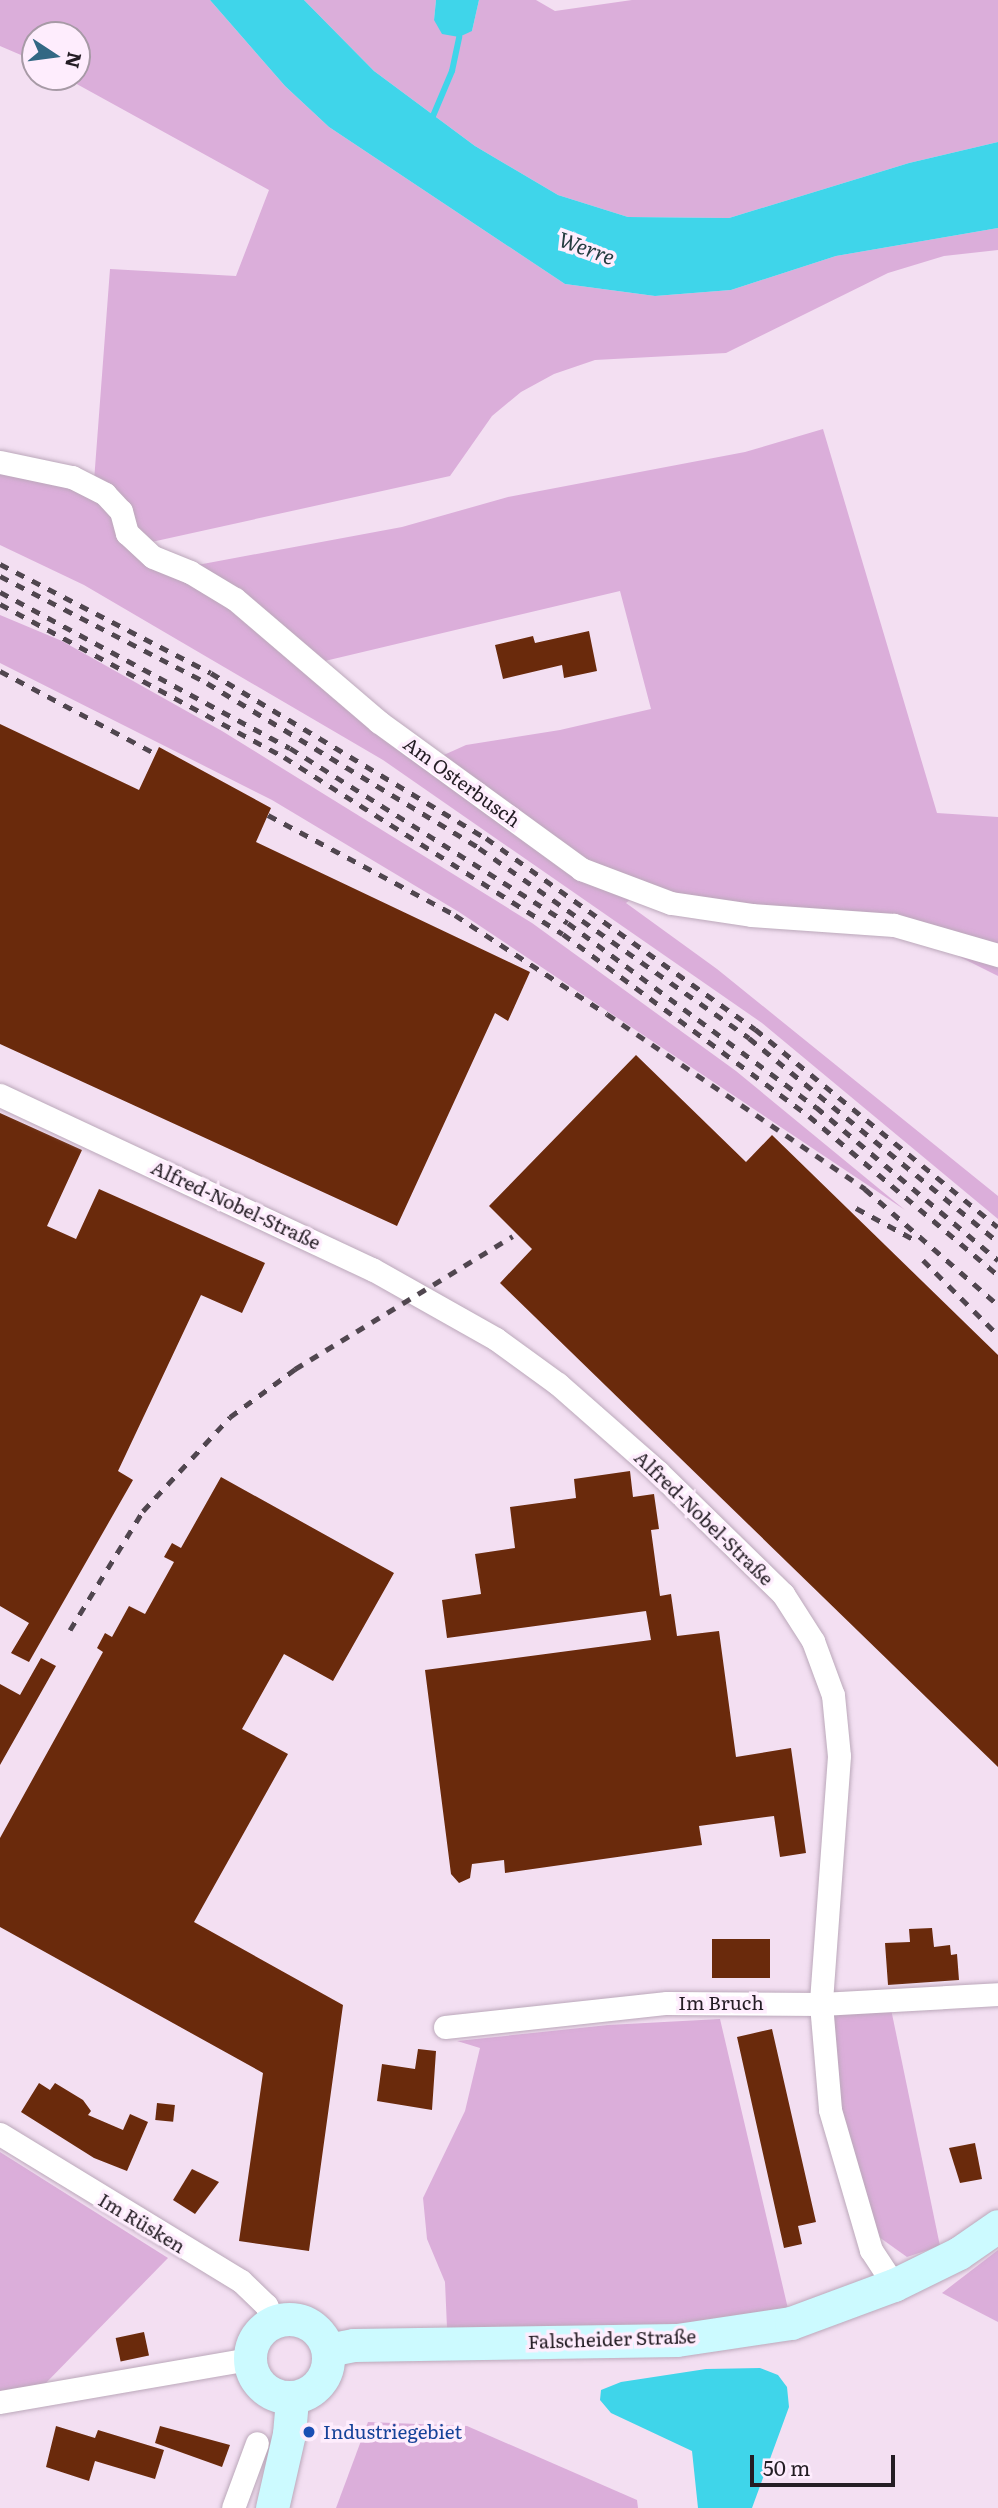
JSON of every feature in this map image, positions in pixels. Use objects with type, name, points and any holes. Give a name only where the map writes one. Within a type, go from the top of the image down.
[{"type":"street","name":"Am Osterbusch","points":[[0,462],[72,477],[106,494],[121,511],[127,533],[153,556],[190,572],[235,599],[379,722],[581,869],[671,903],[751,915],[894,925],[998,954]]},
{"type":"street","name":"Alfred-Nobel-Straße","points":[[0,1095],[372,1269],[496,1339],[558,1384],[659,1472],[783,1594],[813,1641],[833,1695],[839,1756],[821,2004],[831,2110],[871,2250],[894,2285]]},
{"type":"street","name":"Im Bruch","points":[[445,2027],[667,2003],[821,2004],[998,1994]]},
{"type":"street","name":"Im Rüsken","points":[[0,2134],[241,2281],[266,2305],[274,2321]]},
{"type":"street","name":"Falscheider Straße","points":[[328,2350],[354,2345],[677,2340],[791,2323],[894,2285],[960,2253],[998,2226]]},
{"type":"street","points":[[274,2321],[306,2322],[323,2338],[328,2350],[320,2382],[292,2397],[267,2390],[258,2382],[250,2359],[255,2338],[274,2321]]},
{"type":"street","points":[[0,2402],[250,2359]]},
{"type":"street","points":[[272,2508],[287,2447],[292,2397]]},
{"type":"street","points":[[233,2508],[257,2443]]},
{"type":"shaded area","points":[[0,0],[210,0],[285,86],[329,127],[565,284],[655,296],[731,290],[836,256],[998,228],[998,250],[944,256],[888,273],[726,353],[595,360],[554,374],[521,392],[492,416],[450,476],[147,543],[192,566],[402,527],[508,497],[745,452],[823,429],[937,813],[998,817],[998,976],[936,945],[891,935],[631,899],[626,903],[717,969],[998,1196],[998,1219],[762,1023],[383,760],[84,585],[0,545],[0,456],[94,481],[110,269],[236,276],[269,190],[89,91],[91,21],[21,21],[21,55],[0,46]],"holes":[[[620,591],[651,709],[560,730],[466,745],[426,763],[308,665]]]},
{"type":"shaded area","points":[[304,0],[436,0],[434,20],[472,31],[479,0],[536,0],[555,11],[632,0],[998,0],[998,142],[909,163],[729,218],[628,217],[558,195],[475,146],[374,71]]},
{"type":"shaded area","points":[[0,615],[62,641],[222,731],[532,923],[736,1071],[905,1210],[459,912],[272,800],[0,663]]},
{"type":"shaded area","points":[[891,2009],[940,2246],[907,2257],[879,2237],[841,2114],[831,2013]]},
{"type":"shaded area","points":[[720,2019],[789,2313],[676,2331],[447,2328],[445,2282],[427,2239],[423,2198],[465,2111],[480,2048],[457,2041],[608,2025]]},
{"type":"shaded area","points":[[0,2152],[168,2258],[41,2388],[0,2396]]},
{"type":"shaded area","points":[[998,2250],[998,2322],[942,2293]]},
{"type":"shaded area","points":[[368,2422],[467,2426],[637,2500],[638,2508],[336,2508]]},
{"type":"water","name":"Werre","points":[[210,0],[304,0],[374,71],[475,146],[558,195],[628,217],[729,218],[909,163],[998,142],[998,228],[836,256],[731,290],[655,296],[565,284],[329,127],[285,86]]},
{"type":"water","points":[[436,0],[479,0],[472,31],[459,37],[442,34],[434,20]]},
{"type":"water","points":[[760,2368],[778,2375],[787,2387],[789,2407],[752,2508],[698,2508],[692,2451],[611,2413],[600,2400],[601,2390],[621,2382],[706,2369]]},
{"type":"building","points":[[589,631],[597,671],[564,678],[562,665],[503,679],[495,645],[533,636],[535,643]]},
{"type":"building","points":[[0,724],[139,790],[159,747],[271,808],[256,842],[530,972],[508,1021],[495,1013],[397,1226],[0,1044]]},
{"type":"building","points":[[636,1055],[746,1162],[772,1135],[998,1355],[998,1767],[500,1283],[532,1249],[489,1206]]},
{"type":"building","points":[[0,1113],[82,1150],[47,1226],[76,1239],[99,1189],[265,1263],[242,1313],[201,1295],[118,1471],[133,1480],[29,1662],[11,1653],[29,1623],[0,1606]]},
{"type":"building","points":[[630,1471],[633,1497],[654,1494],[659,1529],[651,1530],[660,1596],[671,1594],[677,1636],[719,1631],[736,1757],[791,1748],[806,1853],[780,1857],[774,1816],[699,1826],[702,1845],[505,1873],[504,1860],[472,1864],[470,1878],[459,1883],[451,1874],[425,1670],[651,1640],[646,1611],[447,1638],[442,1600],[481,1594],[475,1554],[515,1548],[510,1507],[576,1498],[574,1479]]},
{"type":"building","points":[[221,1477],[394,1573],[333,1681],[284,1654],[242,1729],[288,1754],[194,1922],[343,2005],[309,2251],[239,2241],[263,2073],[0,1927],[0,1838],[103,1652],[97,1648],[105,1633],[112,1637],[129,1606],[145,1614],[174,1562],[164,1557],[172,1543],[181,1548]]},
{"type":"building","points":[[41,1658],[56,1666],[0,1765],[0,1684],[20,1695]]},
{"type":"building","points":[[932,1928],[934,1947],[950,1945],[951,1955],[957,1954],[959,1980],[888,1985],[885,1943],[910,1942],[909,1929]]},
{"type":"building","points":[[712,1939],[770,1939],[770,1978],[712,1978]]},
{"type":"building","points":[[772,2029],[816,2222],[798,2226],[802,2244],[784,2248],[737,2037]]},
{"type":"building","points":[[418,2049],[436,2051],[432,2110],[377,2101],[382,2064],[415,2069]]},
{"type":"building","points":[[39,2083],[50,2090],[55,2083],[83,2100],[91,2111],[88,2115],[123,2130],[130,2114],[148,2122],[127,2171],[94,2158],[21,2112]]},
{"type":"building","points":[[157,2103],[175,2105],[173,2122],[155,2120]]},
{"type":"building","points":[[975,2143],[982,2179],[960,2183],[949,2148]]},
{"type":"building","points":[[192,2169],[219,2182],[195,2214],[173,2200]]},
{"type":"building","points":[[144,2332],[149,2355],[121,2362],[116,2338]]},
{"type":"building","points":[[56,2426],[95,2438],[98,2430],[164,2450],[155,2479],[95,2461],[89,2481],[46,2467]]},
{"type":"building","points":[[160,2426],[230,2445],[222,2467],[155,2443]]},
{"type":"waterway","points":[[433,116],[452,71],[459,37]]},
{"type":"railway","points":[[0,564],[211,673],[486,838],[755,1029],[998,1227]]},
{"type":"railway","points":[[0,576],[207,683],[479,848],[749,1038],[998,1242]]},
{"type":"railway","points":[[0,592],[290,748],[568,923],[816,1107],[998,1260]]},
{"type":"railway","points":[[0,604],[284,757],[563,934],[809,1116],[998,1275]]},
{"type":"railway","points":[[0,671],[156,754]]},
{"type":"railway","points":[[268,815],[455,915],[607,1014],[865,1189],[998,1305]]},
{"type":"railway","points":[[856,1208],[913,1239]]},
{"type":"railway","points":[[70,1630],[143,1511],[230,1417],[295,1369],[513,1236]]},
{"type":"railway","points":[[923,1260],[998,1335]]},
{"type":"place","name":"Industriegebiet","points":[[309,2432]]}]
